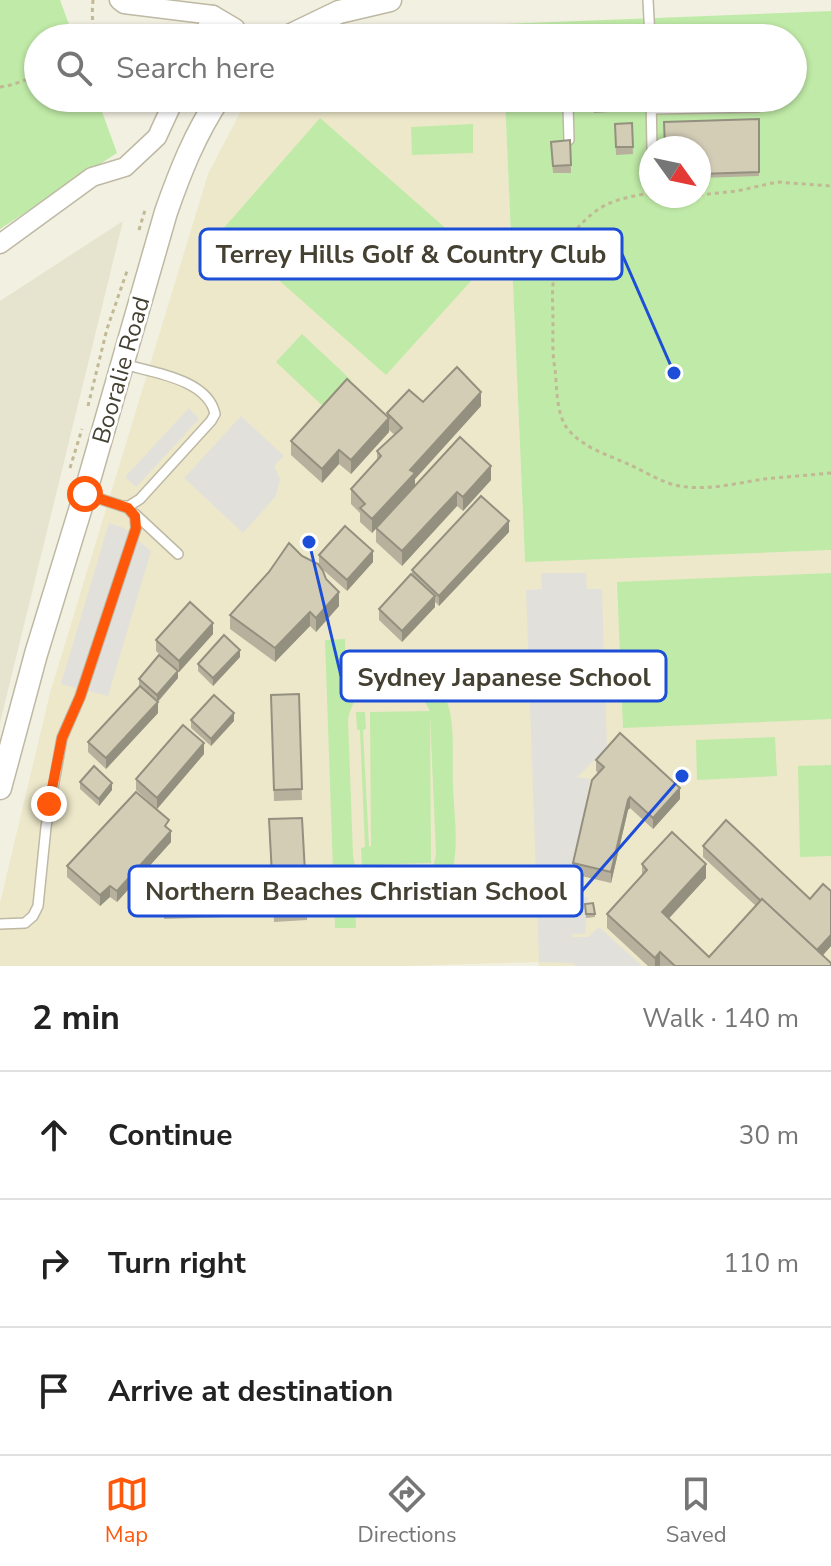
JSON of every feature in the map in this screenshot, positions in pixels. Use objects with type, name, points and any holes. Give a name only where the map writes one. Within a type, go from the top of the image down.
[{"type":"street","points":[[119,0],[124,4],[213,15],[228,24]]},
{"type":"street","points":[[314,24],[339,12],[390,0]]},
{"type":"street","points":[[209,24],[213,15]]},
{"type":"street","points":[[0,244],[92,177],[125,167],[157,137],[169,112]]},
{"type":"street","name":"Booralie Road","points":[[0,788],[36,654],[166,212],[182,166],[210,112]]},
{"type":"lane","points":[[648,0],[649,24]]},
{"type":"lane","points":[[568,112],[569,140]]},
{"type":"lane","points":[[652,112],[652,136]]},
{"type":"lane","points":[[122,506],[129,506],[140,499],[215,414],[210,401],[191,385],[123,364]]},
{"type":"lane","points":[[85,494],[132,512],[178,554]]},
{"type":"lane","points":[[0,924],[25,923],[36,911],[48,811],[62,738],[80,697],[136,528],[132,512]]},
{"type":"path","points":[[93,0],[94,24]]},
{"type":"path","points":[[0,87],[24,80]]},
{"type":"path","points":[[711,194],[777,182],[831,186]]},
{"type":"path","points":[[639,196],[599,208],[573,235],[555,269],[552,305],[554,362],[563,421],[573,435],[597,451],[657,479],[680,486],[718,487],[831,473]]},
{"type":"shaded area","points":[[240,112],[506,112],[525,561],[831,550],[831,966],[539,966],[538,962],[409,966],[0,966],[0,903],[50,693],[208,174]]},
{"type":"shaded area","points":[[123,221],[0,723],[0,301]]},
{"type":"shaded area","points":[[189,408],[199,419],[136,487],[125,477]]},
{"type":"shaded area","points":[[241,416],[284,456],[274,466],[280,479],[276,496],[243,533],[184,478]]},
{"type":"shaded area","points":[[109,523],[124,528],[151,551],[108,696],[61,684]]},
{"type":"shaded area","points":[[541,573],[586,573],[587,589],[602,589],[607,748],[577,777],[590,779],[571,880],[571,897],[588,897],[585,934],[573,934],[572,937],[588,937],[599,927],[642,966],[577,966],[572,963],[539,962],[526,590],[542,589]]},
{"type":"green space","points":[[0,0],[60,0],[69,24],[24,24],[24,112],[102,112],[117,153],[0,229]]},
{"type":"green space","points":[[831,11],[831,550],[525,562],[506,112],[807,112],[807,24],[502,24]]},
{"type":"green space","points":[[320,118],[466,246],[471,281],[386,375],[222,230]]},
{"type":"green space","points":[[473,124],[473,153],[412,155],[411,127]]},
{"type":"green space","points":[[302,334],[351,380],[325,408],[276,362]]},
{"type":"green space","points":[[831,573],[831,719],[623,728],[617,582]]},
{"type":"green space","points":[[345,639],[346,678],[364,666],[380,662],[393,661],[417,668],[437,685],[444,696],[452,727],[456,844],[449,879],[441,893],[417,910],[386,913],[355,902],[356,928],[335,928],[325,640]],"holes":[[[398,682],[419,694],[430,711],[370,712],[369,847],[363,730],[366,729],[365,712],[356,712],[357,730],[360,730],[365,847],[361,848],[362,865],[431,863],[430,715],[436,854],[431,871],[421,884],[408,892],[394,895],[367,885],[358,873],[353,855],[348,720],[353,705],[362,693],[375,685]]]},
{"type":"green space","points":[[775,737],[777,776],[697,780],[696,740]]},
{"type":"green space","points":[[831,765],[831,856],[800,857],[798,766]]},
{"type":"building","points":[[759,119],[759,172],[711,174],[711,136],[665,136],[664,122]]},
{"type":"building","points":[[632,123],[633,147],[616,147],[615,124]]},
{"type":"building","points":[[570,140],[571,165],[553,166],[551,142]]},
{"type":"building","points":[[457,367],[481,392],[410,470],[415,473],[372,519],[360,508],[365,504],[351,489],[381,456],[377,451],[402,428],[387,413],[409,390],[423,402]]},
{"type":"building","points":[[347,379],[389,418],[351,460],[339,450],[322,469],[291,441]]},
{"type":"building","points":[[460,437],[491,466],[463,497],[457,492],[402,551],[376,528]]},
{"type":"building","points":[[481,496],[509,521],[439,596],[412,570]]},
{"type":"building","points":[[345,526],[373,551],[347,580],[319,555]]},
{"type":"building","points":[[289,543],[302,556],[318,564],[326,579],[339,592],[316,618],[310,612],[275,648],[230,615],[269,572]]},
{"type":"building","points":[[411,574],[435,596],[402,631],[379,609]]},
{"type":"building","points":[[190,602],[213,623],[179,661],[156,640]]},
{"type":"building","points":[[224,635],[240,650],[213,678],[198,664]]},
{"type":"building","points":[[159,655],[178,671],[157,695],[139,679]]},
{"type":"building","points":[[140,686],[158,702],[106,758],[88,742]]},
{"type":"building","points":[[299,694],[302,789],[274,790],[271,695]]},
{"type":"building","points":[[214,695],[234,713],[211,739],[191,720]]},
{"type":"building","points":[[183,725],[204,743],[157,798],[136,779]]},
{"type":"building","points":[[620,733],[680,788],[653,818],[630,797],[611,872],[573,863],[592,780],[604,767],[596,760]]},
{"type":"building","points":[[94,766],[112,783],[99,799],[80,782]]},
{"type":"building","points":[[136,792],[169,820],[165,826],[171,831],[117,891],[110,886],[100,895],[67,866]]},
{"type":"building","points":[[302,818],[307,909],[274,912],[269,819]]},
{"type":"building","points":[[726,820],[810,899],[823,884],[831,891],[831,935],[817,950],[703,846]]},
{"type":"building","points":[[672,832],[706,864],[662,912],[709,957],[762,899],[831,966],[675,966],[660,952],[655,958],[607,914],[647,870],[642,864]]},
{"type":"building","points":[[593,903],[595,914],[586,914],[585,904]]},
{"type":"place","name":"Terrey Hills Golf & Country Club","points":[[674,373]]},
{"type":"place","name":"Sydney Japanese School","points":[[309,542]]},
{"type":"place","name":"Northern Beaches Christian School","points":[[682,776]]},
{"type":"route","points":[[49,804],[62,738],[80,697],[136,528],[135,516],[128,508],[85,494]]}]
